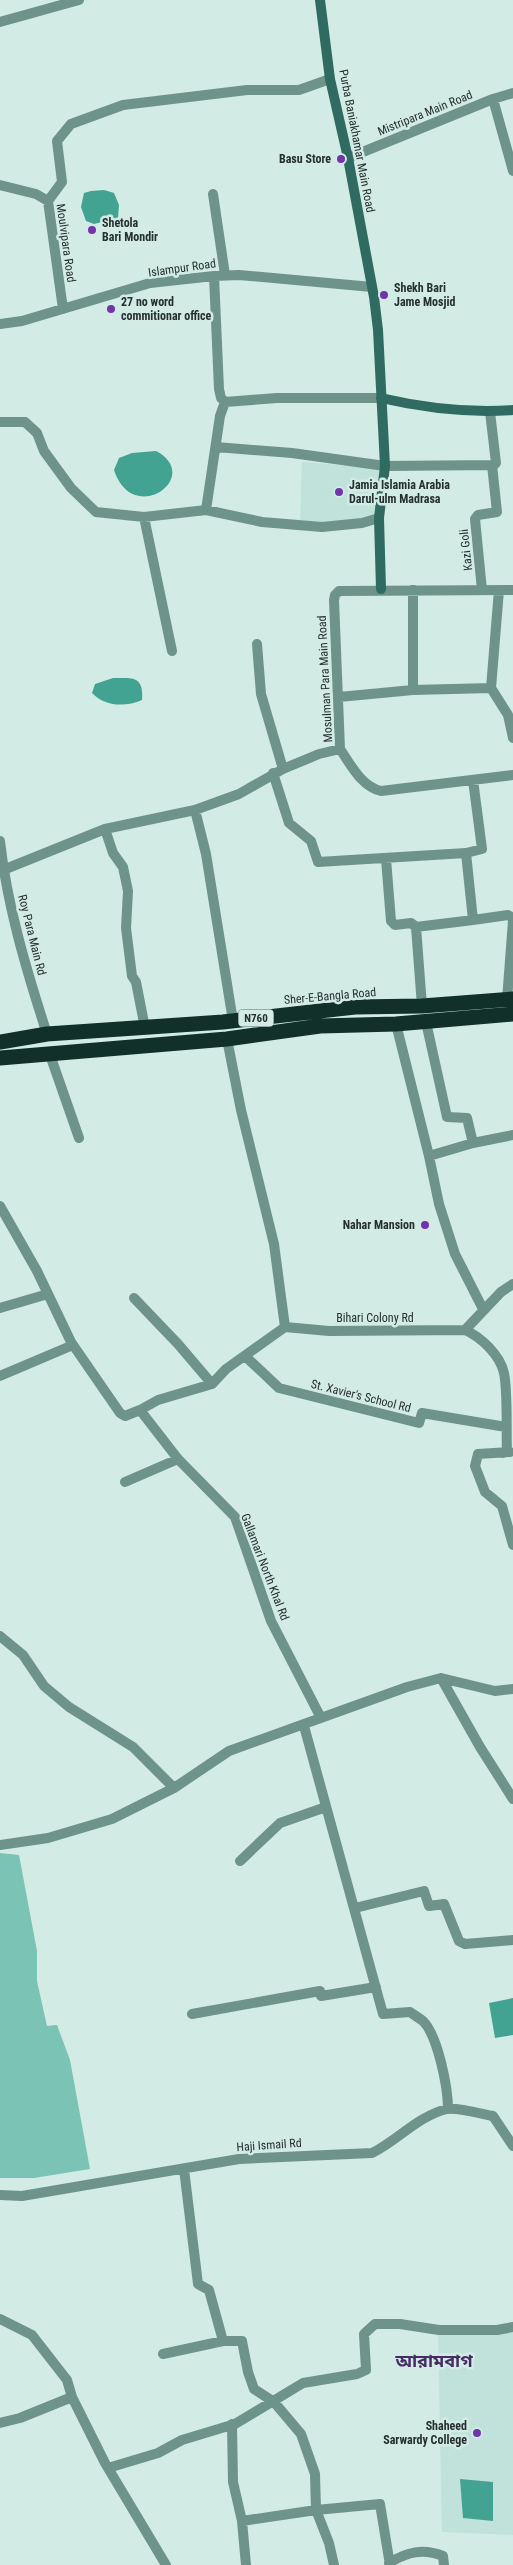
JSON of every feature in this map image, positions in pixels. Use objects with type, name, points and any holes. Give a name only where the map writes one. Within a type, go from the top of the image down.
[{"type":"highway","name":"Sher-E-Bangla Road","points":[[0,1042],[46,1034],[240,1020],[355,1007],[422,1006],[510,999]]},
{"type":"highway","name":"N760","points":[[0,1058],[49,1052],[227,1040],[320,1026],[396,1024],[513,1014]]},
{"type":"highway","points":[[240,1020],[251,1036]]},
{"type":"street","points":[[0,22],[79,0]]},
{"type":"street","name":"Purba Baniakhamar Main Road","points":[[320,0],[330,79],[348,158],[378,330],[385,466],[379,518],[381,590]]},
{"type":"street","points":[[48,201],[62,182],[57,141],[71,124],[123,105],[239,91],[298,90],[330,79]]},
{"type":"street","name":"Mistripara Main Road","points":[[348,158],[493,98],[513,93]]},
{"type":"street","points":[[493,98],[513,171]]},
{"type":"street","name":"Moulvipara Road","points":[[0,185],[36,194],[48,201],[63,309]]},
{"type":"street","points":[[213,194],[220,275],[219,389],[220,398],[225,402],[277,398],[381,398],[416,406],[490,412],[513,410]]},
{"type":"street","name":"Islampur Road","points":[[0,324],[22,321],[150,283],[220,275],[372,287]]},
{"type":"street","points":[[206,510],[220,416],[225,402]]},
{"type":"street","points":[[216,447],[292,453],[385,466],[492,465],[496,463],[490,412]]},
{"type":"street","points":[[0,422],[26,422],[37,434],[44,451],[71,488],[96,512],[144,517],[206,510],[262,522],[322,527],[362,523],[379,518]]},
{"type":"street","name":"Kazi Goli","points":[[482,590],[475,519],[478,515],[497,512],[492,465]]},
{"type":"street","points":[[144,517],[172,651]]},
{"type":"street","points":[[381,590],[513,590]]},
{"type":"street","name":"Mosulman Para Main Road","points":[[3,870],[105,829],[195,810],[239,794],[278,771],[319,754],[340,749],[334,594],[339,591],[381,590]]},
{"type":"street","points":[[413,590],[413,690]]},
{"type":"street","points":[[498,590],[491,688],[508,714],[513,738]]},
{"type":"street","points":[[257,644],[262,694],[289,823],[311,841],[317,861],[386,859],[466,853],[482,849],[473,780]]},
{"type":"street","points":[[339,697],[413,690],[491,688]]},
{"type":"street","points":[[340,749],[361,779],[372,789],[381,791],[513,775]]},
{"type":"street","points":[[195,810],[240,1020]]},
{"type":"street","points":[[105,829],[113,853],[123,867],[128,891],[126,928],[132,976],[136,982],[145,1028]]},
{"type":"street","name":"Roy Para Main Rd","points":[[0,841],[3,870],[35,998],[46,1034]]},
{"type":"street","points":[[466,853],[472,920]]},
{"type":"street","points":[[386,859],[391,922],[395,925],[411,923],[416,927],[508,915],[513,920],[510,999]]},
{"type":"street","points":[[416,927],[422,1006]]},
{"type":"street","points":[[426,1022],[447,1117],[467,1118],[473,1143]]},
{"type":"street","points":[[396,1024],[442,1213],[455,1254],[483,1309]]},
{"type":"street","points":[[0,1206],[74,1345],[120,1413],[125,1416],[158,1400],[212,1384],[244,1356],[285,1327],[274,1244],[241,1110],[227,1040]]},
{"type":"street","points":[[49,1052],[79,1138]]},
{"type":"street","points":[[429,1156],[473,1143],[513,1135]]},
{"type":"street","points":[[513,1284],[501,1292],[483,1309],[465,1330],[476,1335],[508,1372],[506,1426],[508,1452],[478,1454],[475,1466],[485,1492],[502,1506],[513,1545]]},
{"type":"street","points":[[0,1308],[48,1294]]},
{"type":"street","points":[[134,1298],[178,1344],[212,1384]]},
{"type":"street","name":"Bihari Colony Rd","points":[[285,1327],[329,1331],[465,1330]]},
{"type":"street","points":[[0,1376],[74,1345]]},
{"type":"street","name":"St. Xavier's School Rd","points":[[244,1356],[279,1388],[419,1424],[422,1413],[506,1426]]},
{"type":"street","name":"Gallamari North Khal Rd","points":[[140,1410],[178,1459],[235,1517],[271,1621],[321,1718]]},
{"type":"street","points":[[125,1482],[178,1459]]},
{"type":"street","points":[[0,1636],[23,1655],[44,1686],[69,1707],[133,1747],[174,1788]]},
{"type":"street","points":[[441,1678],[513,1800]]},
{"type":"street","points":[[0,1846],[48,1838],[112,1819],[174,1788],[229,1751],[304,1726],[407,1687],[441,1678],[495,1691],[513,1689]]},
{"type":"street","points":[[304,1726],[383,2014],[410,2012],[424,2022],[438,2052],[448,2097],[448,2108],[493,2116],[513,2146]]},
{"type":"street","points":[[240,1861],[280,1823],[326,1806]]},
{"type":"street","points":[[355,1908],[424,1891],[429,1906],[444,1904],[459,1941],[465,1944],[513,1940]]},
{"type":"street","points":[[192,2014],[320,1991],[321,1996],[376,1987]]},
{"type":"street","name":"Haji Ismail Rd","points":[[0,2195],[22,2196],[239,2159],[372,2152],[389,2144],[416,2123],[448,2108]]},
{"type":"street","points":[[184,2169],[198,2284],[209,2290],[223,2341]]},
{"type":"street","points":[[0,2319],[32,2335],[67,2380],[72,2397],[108,2468],[166,2565]]},
{"type":"street","points":[[108,2468],[158,2452],[182,2440],[232,2424],[274,2402],[302,2384],[357,2374],[366,2370],[364,2334],[375,2324],[400,2324],[465,2330],[513,2328]]},
{"type":"street","points":[[162,2354],[223,2341],[242,2341],[248,2372],[254,2389],[274,2402],[301,2434],[315,2474],[316,2510],[329,2543],[334,2565]]},
{"type":"street","points":[[0,2423],[20,2418],[72,2397]]},
{"type":"street","points":[[232,2424],[233,2482],[242,2521],[246,2565]]},
{"type":"street","points":[[242,2521],[316,2510],[380,2504],[389,2564],[405,2553],[423,2551],[443,2556],[444,2565]]},
{"type":"shaded area","points":[[104,190],[114,193],[119,205],[118,218],[94,224],[86,221],[81,207],[84,193]]},
{"type":"shaded area","points":[[156,451],[169,461],[172,473],[169,483],[160,492],[148,496],[135,495],[123,487],[114,470],[119,458],[132,453]]},
{"type":"shaded area","name":"Jamia Islamia Arabia Darul-ulm Madrasa","points":[[302,462],[380,468],[375,517],[329,523],[300,522]]},
{"type":"shaded area","points":[[113,678],[131,678],[139,682],[142,700],[123,705],[103,701],[92,693],[95,684]]},
{"type":"shaded area","points":[[0,1853],[19,1855],[37,1951],[37,1981],[47,2026],[57,2025],[70,2060],[90,2169],[34,2178],[0,2178]]},
{"type":"shaded area","points":[[513,1998],[513,2035],[495,2038],[489,2003]]},
{"type":"shaded area","name":"Shaheed Sarwardy College","points":[[513,2330],[513,2535],[442,2532],[438,2333]]},
{"type":"shaded area","points":[[460,2479],[493,2482],[493,2521],[463,2518]]},
{"type":"place","name":"Basu Store","points":[[341,159]]},
{"type":"place","name":"Shetola Bari Mondir","points":[[92,230]]},
{"type":"place","name":"Shekh Bari Jame Mosjid","points":[[384,295]]},
{"type":"place","name":"27 no word commitionar office","points":[[111,309]]},
{"type":"place","name":"Jamia Islamia Arabia Darul-ulm Madrasa","points":[[339,492]]},
{"type":"place","name":"Nahar Mansion","points":[[425,1225]]},
{"type":"place","name":"Shaheed Sarwardy College","points":[[477,2433]]},
{"type":"district","name":"আরামবাগ","points":[[434,2361]]}]
